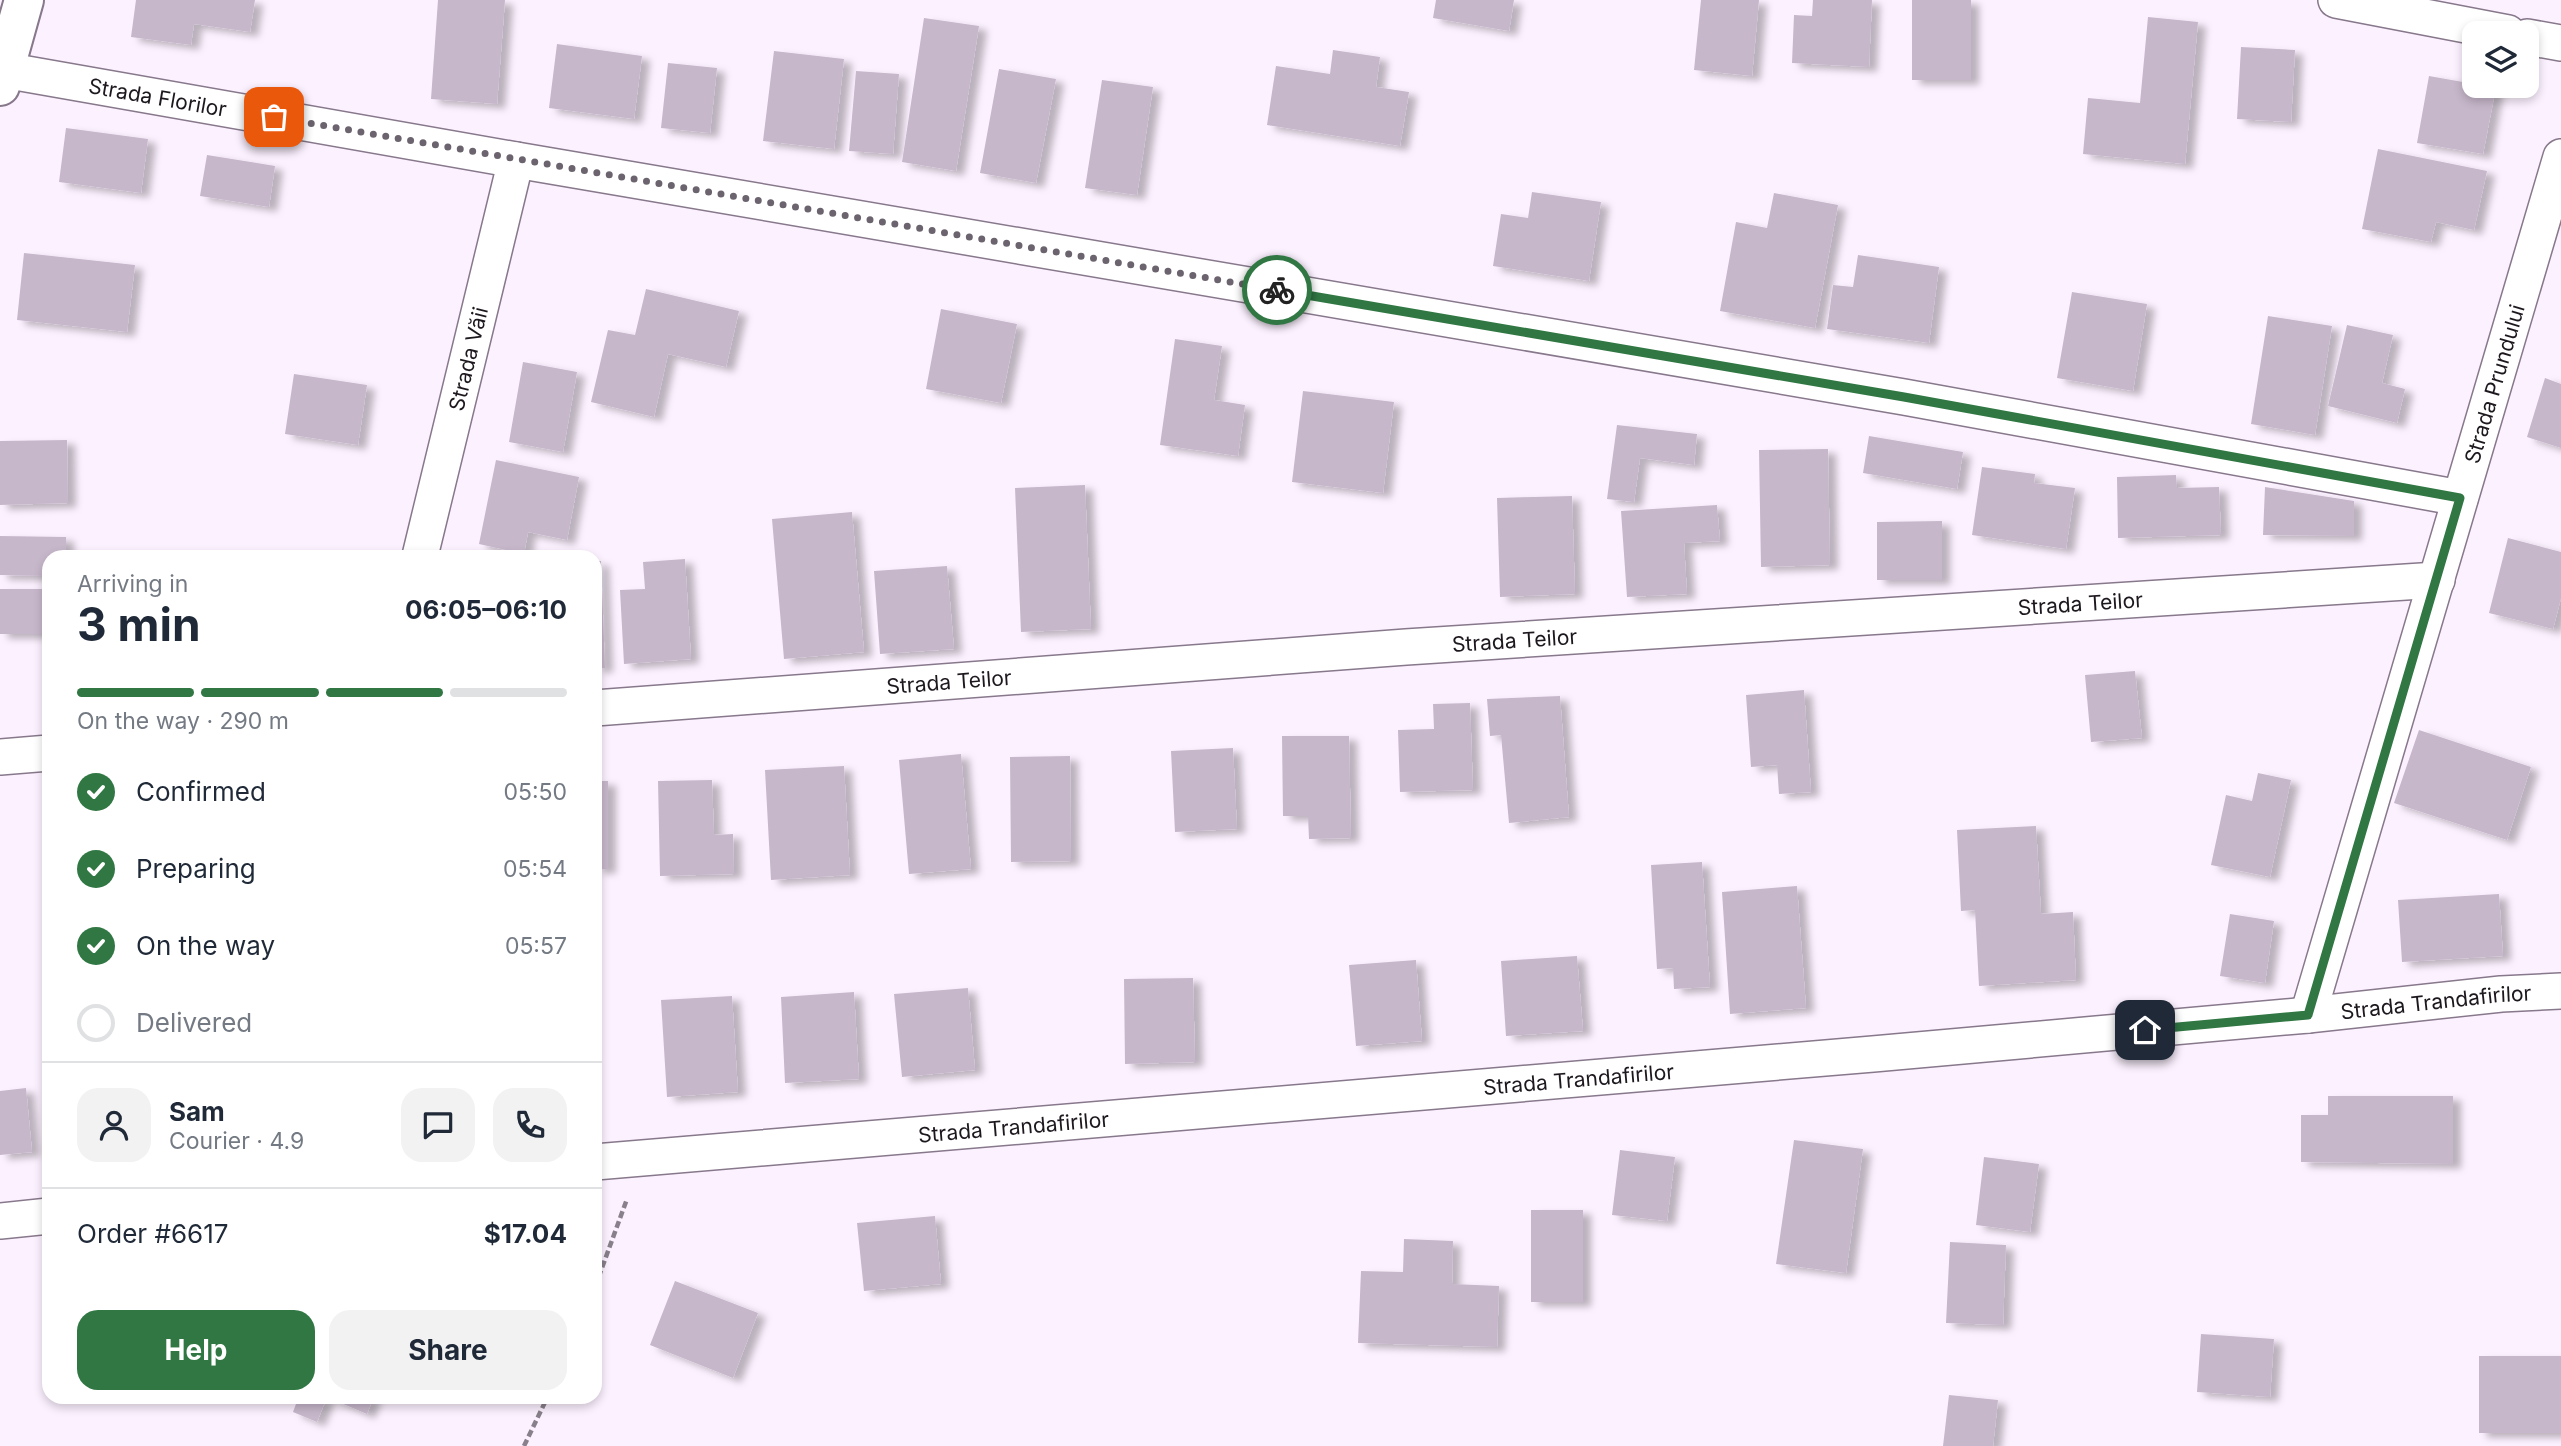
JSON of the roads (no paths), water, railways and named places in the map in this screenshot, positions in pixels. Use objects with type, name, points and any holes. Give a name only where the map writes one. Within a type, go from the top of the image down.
[{"type":"main road","points":[[2,78],[23,0]]},
{"type":"street","points":[[2336,0],[2462,24]]},
{"type":"street","points":[[2539,39],[2561,43]]},
{"type":"street","name":"Strada Florilor","points":[[2,78],[516,160],[1904,397],[2460,498]]},
{"type":"street","name":"Strada Prundului","points":[[2308,1015],[2561,157]]},
{"type":"street","name":"Strada Văii","points":[[421,550],[516,160]]},
{"type":"street","name":"Strada Teilor","points":[[602,707],[1433,646],[2437,580]]},
{"type":"street","points":[[0,757],[42,754]]},
{"type":"street","name":"Strada Trandafirilor","points":[[602,1161],[1845,1056],[2308,1015],[2501,994],[2561,991]]},
{"type":"street","points":[[0,1221],[42,1217]]}]
